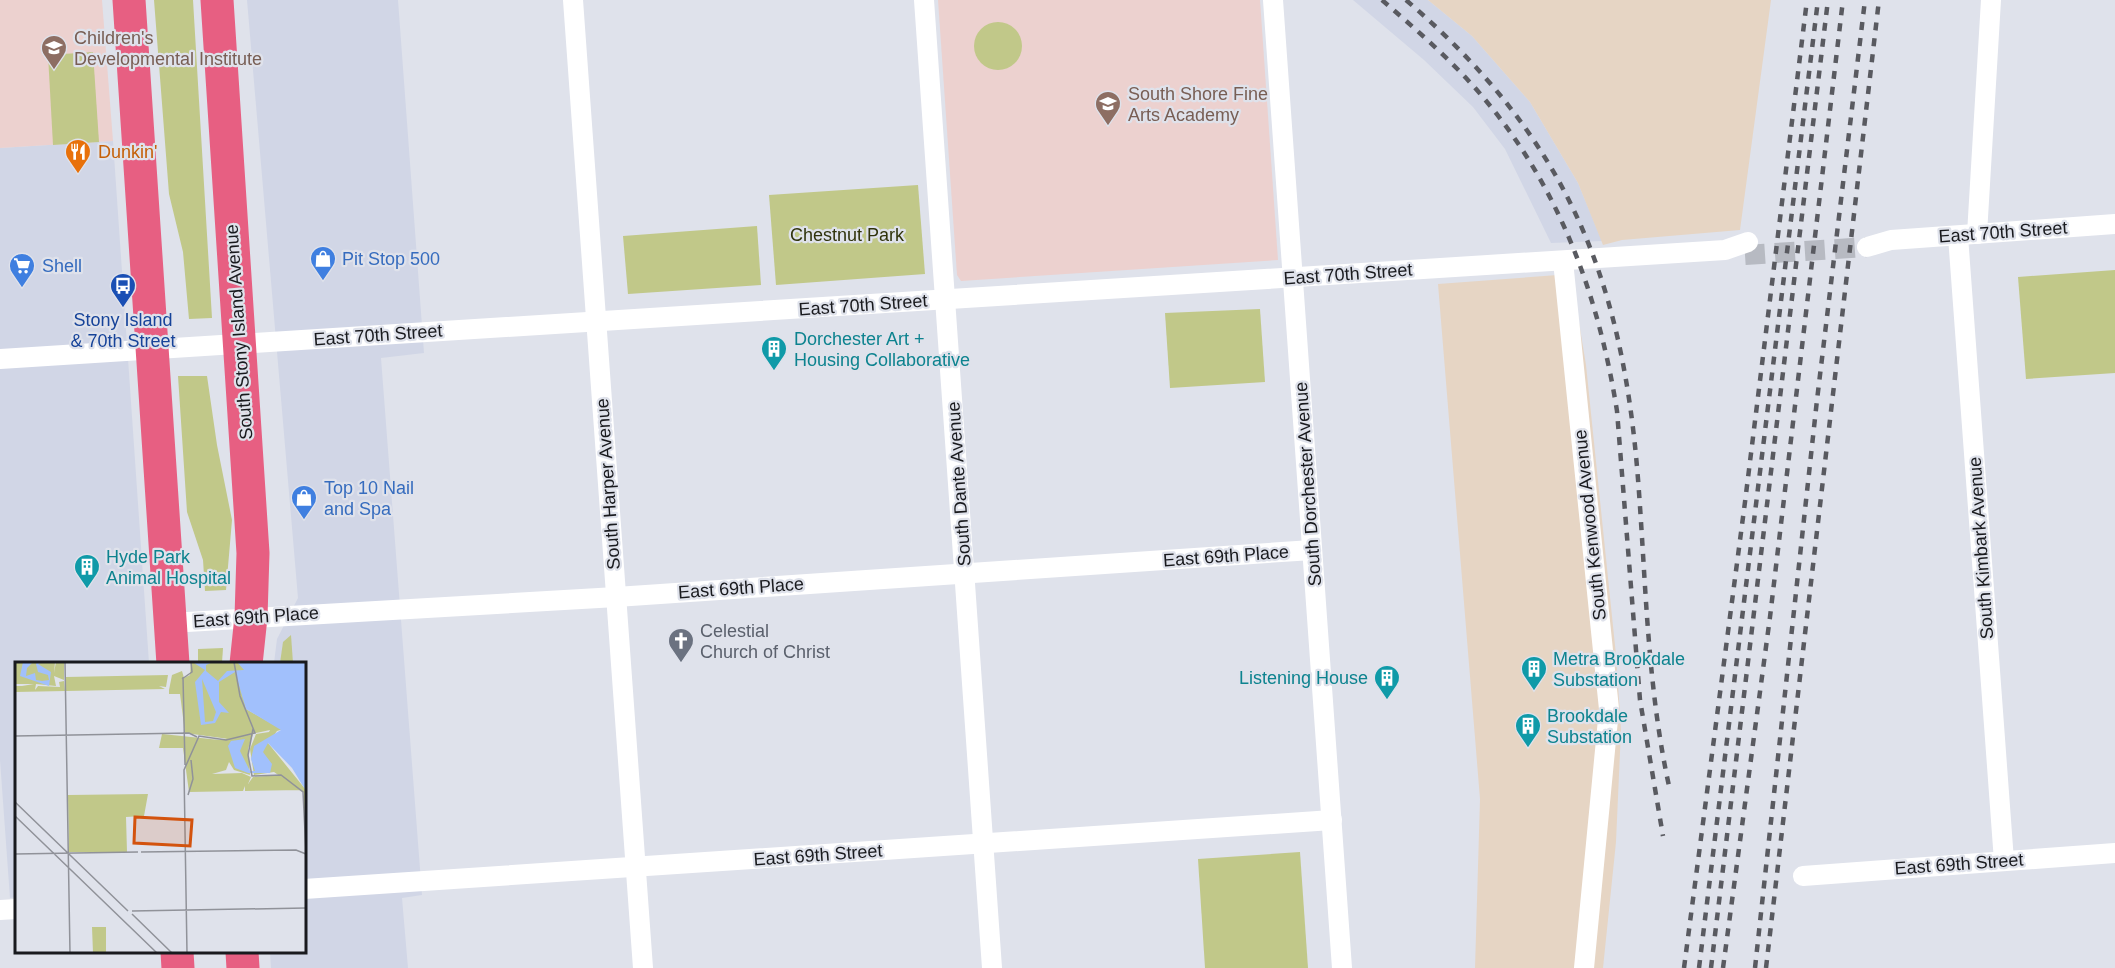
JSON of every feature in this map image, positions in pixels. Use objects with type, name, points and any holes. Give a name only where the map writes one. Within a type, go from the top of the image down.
[{"type":"highway","points":[[129,0],[154,349],[173,662]]},
{"type":"highway","name":"South Stony Island Avenue","points":[[217,0],[253,553],[252,617],[246,662]]},
{"type":"highway","points":[[177,953],[178,968]]},
{"type":"highway","points":[[242,953],[243,968]]},
{"type":"street","name":"South Harper Avenue","points":[[573,0],[643,968]]},
{"type":"street","name":"South Dante Avenue","points":[[924,0],[992,968]]},
{"type":"street","name":"South Dorchester Avenue","points":[[1273,0],[1342,968]]},
{"type":"street","name":"South Kimbark Avenue","points":[[1991,0],[1967,235],[2004,861]]},
{"type":"street","name":"East 70th Street","points":[[1868,241],[2115,224]]},
{"type":"street","name":"East 70th Street","points":[[0,359],[1746,248]]},
{"type":"street","name":"South Kenwood Avenue","points":[[1563,261],[1609,709],[1584,968]]},
{"type":"street","name":"East 69th Place","points":[[170,623],[615,597],[1312,550]]},
{"type":"street","name":"East 69th Street","points":[[306,889],[1332,820]]},
{"type":"street","name":"East 69th Street","points":[[1803,876],[2115,853]]},
{"type":"street","points":[[0,910],[15,909]]},
{"type":"shaded area","name":"Children's Developmental Institute","points":[[0,0],[102,0],[113,141],[0,148]]},
{"type":"shaded area","points":[[247,0],[398,0],[424,353],[381,358],[422,895],[402,898],[408,968],[271,968],[270,953],[306,953],[306,662],[274,662],[277,639],[298,598]]},
{"type":"shaded area","name":"South Shore Fine Arts Academy","points":[[938,0],[1260,0],[1278,260],[961,281],[957,275]]},
{"type":"shaded area","points":[[1353,0],[1428,0],[1472,36],[1530,102],[1578,183],[1602,241],[1551,243],[1505,149],[1473,107],[1424,60]]},
{"type":"shaded area","points":[[1428,0],[1771,0],[1740,230],[1622,240],[1603,245],[1578,183],[1530,102],[1472,36]]},
{"type":"shaded area","points":[[113,141],[149,662],[15,662],[15,897],[10,898],[0,760],[0,148]]},
{"type":"shaded area","points":[[1571,274],[1586,365],[1616,655],[1621,730],[1616,842],[1603,968],[1475,968],[1480,799],[1438,284]]},
{"type":"green space","points":[[154,0],[193,0],[212,318],[189,319],[183,252],[169,194]]},
{"type":"green space","points":[[993,22],[1003,22],[1015,29],[1022,41],[1022,51],[1015,63],[1003,70],[993,70],[978,59],[974,51],[974,41],[985,26]]},
{"type":"green space","points":[[93,52],[99,142],[53,145],[48,55]]},
{"type":"green space","name":"Chestnut Park","points":[[918,185],[925,274],[776,285],[769,195]]},
{"type":"green space","points":[[757,226],[761,285],[628,294],[623,236]]},
{"type":"green space","points":[[2115,270],[2115,373],[2026,379],[2018,277]]},
{"type":"green space","points":[[1260,309],[1265,382],[1170,388],[1165,313]]},
{"type":"green space","points":[[178,376],[207,376],[217,445],[232,520],[226,590],[205,591],[203,560],[187,512]]},
{"type":"green space","points":[[291,635],[293,662],[280,662],[283,642]]},
{"type":"green space","points":[[223,648],[222,662],[198,662],[198,649]]},
{"type":"green space","points":[[1300,852],[1308,968],[1205,968],[1198,859]]},
{"type":"tunnel","points":[[1745,255],[1867,247]]},
{"type":"railway","points":[[1382,0],[1450,61],[1487,102],[1513,136],[1556,209],[1587,287],[1600,328],[1617,411],[1640,700],[1663,836]]},
{"type":"railway","points":[[1406,0],[1461,51],[1507,103],[1545,157],[1575,213],[1599,273],[1617,336],[1630,405],[1638,479],[1652,672],[1669,786]]},
{"type":"railway","points":[[1684,968],[1807,0]]},
{"type":"railway","points":[[1699,968],[1818,0]]},
{"type":"railway","points":[[1711,968],[1828,0]]},
{"type":"railway","points":[[1723,968],[1770,617],[1843,0]]},
{"type":"railway","points":[[1755,968],[1817,400],[1865,0]]},
{"type":"railway","points":[[1766,968],[1879,0]]},
{"type":"place","name":"Children's Developmental Institute","points":[[54,71]]},
{"type":"place","name":"South Shore Fine Arts Academy","points":[[1108,127]]},
{"type":"place","name":"Dunkin'","points":[[78,175]]},
{"type":"place","name":"Pit Stop 500","points":[[323,282]]},
{"type":"place","name":"Shell","points":[[22,289]]},
{"type":"place","name":"Stony Island & 70th Street","points":[[123,309]]},
{"type":"place","name":"Dorchester Art + Housing Collaborative","points":[[774,372]]},
{"type":"place","name":"Top 10 Nail and Spa","points":[[304,521]]},
{"type":"place","name":"Hyde Park Animal Hospital","points":[[87,590]]},
{"type":"place","name":"Celestial Church of Christ","points":[[681,664]]},
{"type":"place","name":"Metra Brookdale Substation","points":[[1534,692]]},
{"type":"place","name":"Listening House","points":[[1387,701]]},
{"type":"place","name":"Brookdale Substation","points":[[1528,749]]}]
